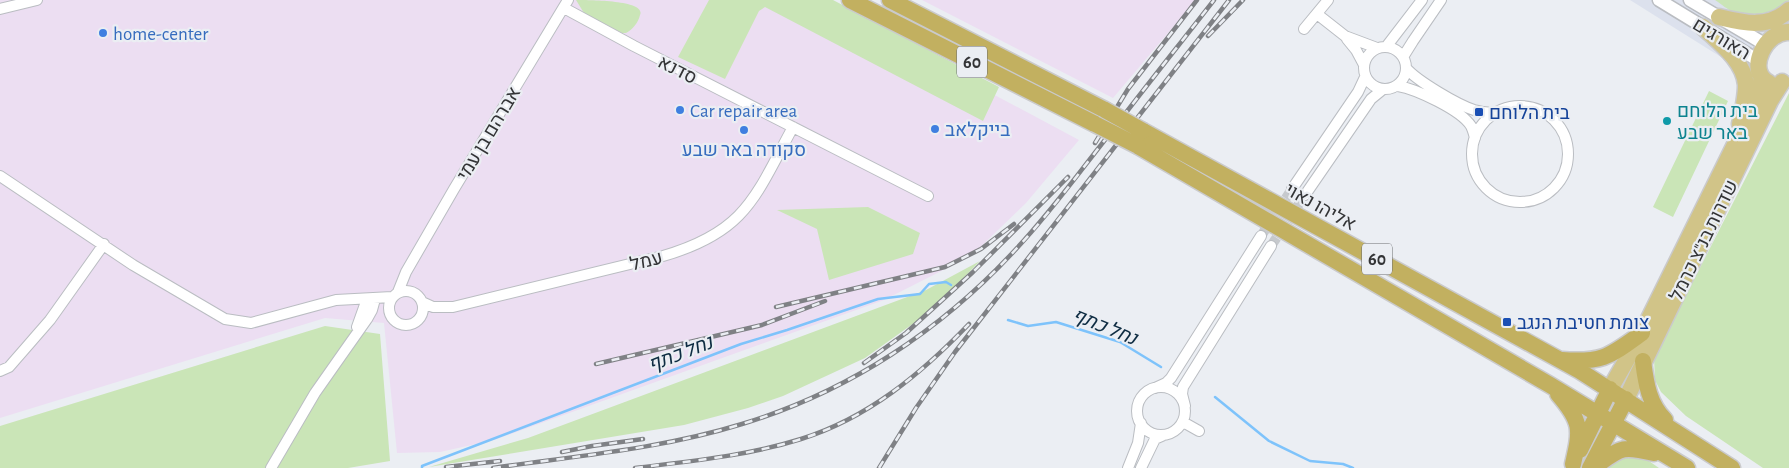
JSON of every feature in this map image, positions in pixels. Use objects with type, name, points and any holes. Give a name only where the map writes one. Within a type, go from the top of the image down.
[{"type":"highway","name":"60","points":[[850,0],[1095,124],[1140,139]]},
{"type":"highway","name":"60","points":[[890,0],[1105,110],[1140,139]]},
{"type":"highway","name":"אליהו נאוי","points":[[1140,139],[1547,353],[1610,389]]},
{"type":"highway","name":"אליהו נאוי","points":[[1140,139],[1598,413]]},
{"type":"highway","points":[[1547,353],[1560,359],[1576,361],[1594,360],[1614,352],[1642,333]]},
{"type":"highway","points":[[1643,361],[1646,385],[1654,406],[1678,433]]},
{"type":"highway","points":[[1550,384],[1572,410],[1576,419],[1579,438],[1572,466]]},
{"type":"highway","name":"60","points":[[1610,389],[1732,468]]},
{"type":"highway","points":[[1572,466],[1610,389]]},
{"type":"highway","points":[[1591,468],[1626,399]]},
{"type":"highway","name":"60","points":[[1598,413],[1687,468]]},
{"type":"highway","points":[[1591,468],[1623,448],[1631,447],[1666,455]]},
{"type":"main road","points":[[1719,17],[1746,24],[1757,24],[1780,17],[1789,10]]},
{"type":"main road","points":[[1703,27],[1731,54],[1741,67],[1744,75],[1745,95],[1738,140]]},
{"type":"main road","points":[[1759,61],[1770,40],[1787,30]]},
{"type":"main road","name":"שדרות בנ\"צ כרמל","points":[[1610,389],[1642,333],[1759,96],[1762,87],[1758,69],[1759,61]]},
{"type":"main road","points":[[1761,78],[1766,83],[1774,85],[1786,80]]},
{"type":"main road","name":"שדרות בנ\"צ כרמל","points":[[1626,399],[1770,101],[1786,80]]},
{"type":"street","points":[[1304,29],[1328,0]]},
{"type":"street","points":[[1364,65],[1369,54],[1381,48],[1422,0]]},
{"type":"street","points":[[1365,77],[1372,86],[1382,90],[1398,86],[1404,78],[1405,63],[1412,41],[1441,0]]},
{"type":"street","name":"האורגים","points":[[1659,0],[1759,61]]},
{"type":"street","name":"האורגים","points":[[1690,0],[1766,45]]},
{"type":"street","points":[[0,9],[30,1]]},
{"type":"street","name":"סדנא","points":[[566,4],[634,46],[928,196]]},
{"type":"street","name":"אברהם בן עמי","points":[[395,294],[409,266],[489,130],[566,4]]},
{"type":"street","points":[[1292,188],[1358,92],[1365,77],[1364,65],[1356,50],[1345,36],[1317,14]]},
{"type":"street","points":[[1345,36],[1381,48],[1396,50],[1413,75],[1460,104],[1484,113],[1494,113],[1509,107],[1530,107],[1545,113],[1559,125],[1567,144],[1568,159],[1564,174],[1556,186],[1544,196],[1530,201],[1508,200],[1495,195],[1484,185],[1476,172],[1472,157],[1475,138],[1483,124],[1494,113]]},
{"type":"street","points":[[1398,86],[1420,92],[1460,116],[1471,126],[1475,138]]},
{"type":"street","points":[[1304,195],[1371,99],[1382,90]]},
{"type":"street","name":"עמל","points":[[422,302],[433,307],[453,307],[663,256],[683,250],[714,236],[742,215],[751,203],[793,127]]},
{"type":"street","points":[[0,176],[133,265],[225,319],[251,323],[336,300],[350,298],[372,301],[403,291],[416,294],[422,302],[421,316],[414,323],[404,325],[395,322],[389,314],[372,301]]},
{"type":"street","points":[[1164,435],[1150,432],[1141,423],[1138,416],[1139,402],[1143,396],[1155,388],[1166,384],[1171,378],[1261,236]]},
{"type":"street","points":[[0,371],[9,367],[50,320],[104,244]]},
{"type":"street","points":[[1141,468],[1155,439],[1172,433],[1183,422],[1185,406],[1182,394],[1183,387],[1271,246]]},
{"type":"street","points":[[409,266],[409,280],[412,292]]},
{"type":"street","points":[[389,314],[389,305],[395,294]]},
{"type":"street","points":[[271,468],[315,393],[352,341],[372,301]]},
{"type":"street","name":"עמל","points":[[421,316],[442,308]]},
{"type":"street","points":[[1155,388],[1170,389],[1177,393],[1185,406]]},
{"type":"street","points":[[1183,422],[1199,431]]},
{"type":"street","points":[[1128,468],[1138,443],[1141,423]]},
{"type":"shaded area","points":[[0,0],[817,0],[1079,140],[1026,203],[971,256],[884,300],[494,440],[440,452],[397,453],[384,323],[325,318],[0,418]]},
{"type":"shaded area","points":[[922,0],[1196,0],[1113,98]]},
{"type":"shaded area","points":[[1630,0],[1789,0],[1789,13],[1756,79]]},
{"type":"green space","points":[[576,0],[615,2],[635,6],[640,10],[640,15],[633,28],[626,33],[622,33],[584,13]]},
{"type":"green space","points":[[709,0],[833,0],[999,87],[983,121],[765,7],[759,11],[725,79],[678,57]]},
{"type":"green space","points":[[1715,0],[1789,0],[1789,2],[1756,15],[1742,15],[1727,9]]},
{"type":"green space","points":[[1709,91],[1728,101],[1673,217],[1653,207]]},
{"type":"green space","points":[[1789,93],[1789,468],[1763,468],[1686,416],[1661,392],[1655,380],[1654,358]]},
{"type":"green space","points":[[868,207],[920,233],[913,254],[829,280],[817,229],[777,210]]},
{"type":"green space","points":[[980,261],[944,298],[914,323],[865,358],[783,396],[748,408],[684,425],[429,467],[528,438],[926,290]]},
{"type":"green space","points":[[325,326],[380,334],[390,461],[348,468],[0,468],[0,426]]},
{"type":"green space","points":[[1626,456],[1646,459],[1659,468],[1606,468]]},
{"type":"waterway","name":"נחל כתף","points":[[422,468],[422,466],[741,344],[878,299],[920,294],[929,284],[946,282],[951,285]]},
{"type":"waterway","name":"נחל כתף","points":[[1008,320],[1028,326],[1056,322],[1120,342],[1161,367]]},
{"type":"waterway","name":"נחל כתף","points":[[1215,397],[1269,441],[1310,461],[1343,464],[1353,468]]},
{"type":"tunnel","points":[[1261,236],[1292,189]]},
{"type":"tunnel","points":[[1271,246],[1305,195]]},
{"type":"railway","points":[[1095,143],[1128,89],[1197,0]]},
{"type":"railway","points":[[493,468],[650,446],[711,433],[781,411],[819,395],[891,355],[957,306],[988,278],[1029,235],[1064,193],[1214,0]]},
{"type":"railway","points":[[879,468],[916,408],[955,352],[1229,0]]},
{"type":"railway","points":[[1208,36],[1243,0]]},
{"type":"railway","points":[[864,363],[906,333],[973,272],[1068,177]]},
{"type":"railway","points":[[776,307],[945,267],[981,249],[1014,224]]},
{"type":"railway","points":[[596,364],[762,325],[825,301]]},
{"type":"railway","points":[[635,468],[760,450],[801,439],[825,430],[871,407],[892,392],[932,360],[969,324]]},
{"type":"railway","points":[[562,452],[643,439]]},
{"type":"railway","points":[[446,467],[500,461]]},
{"type":"place","name":"home-center","points":[[103,33]]},
{"type":"place","name":"Car repair area","points":[[680,110]]},
{"type":"place","name":"בית הלוחם","points":[[1479,112]]},
{"type":"place","name":"בית הלוחם באר שבע","points":[[1667,121]]},
{"type":"place","name":"בייקלאב","points":[[935,129]]},
{"type":"place","name":"סקודה באר שבע","points":[[744,130]]},
{"type":"place","name":"צומת חטיבת הנגב","points":[[1507,322]]}]
